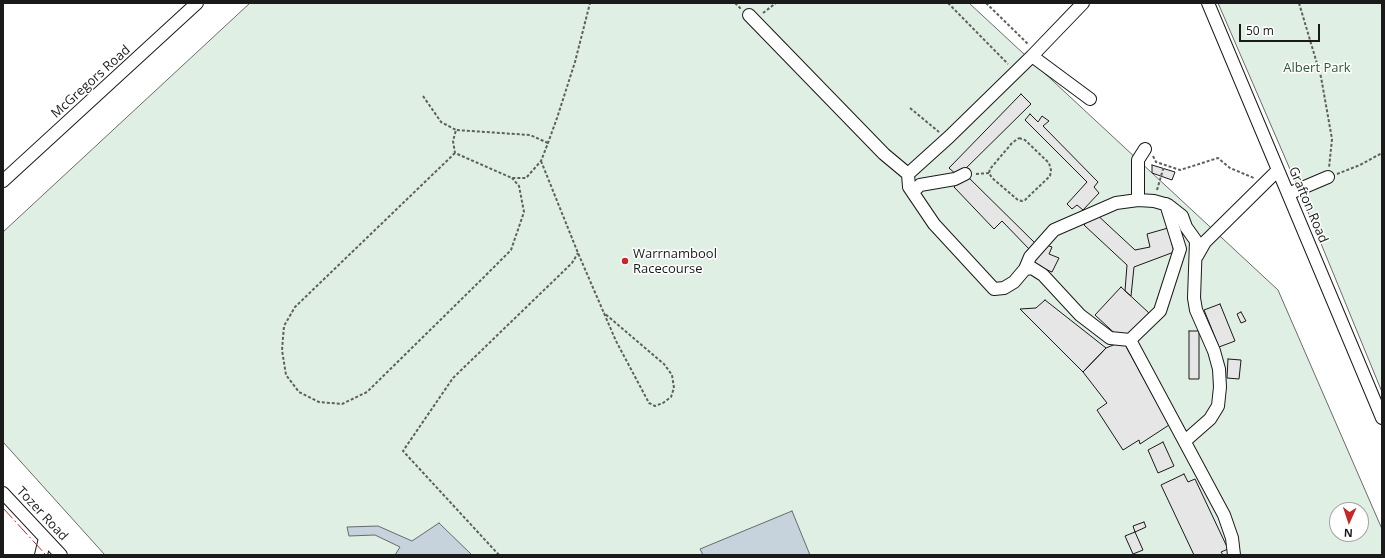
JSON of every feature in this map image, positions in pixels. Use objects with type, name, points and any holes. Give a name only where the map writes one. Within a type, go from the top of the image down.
[{"type":"street","name":"McGregors Road","points":[[3,181],[197,3]]},
{"type":"street","points":[[908,174],[949,137],[1016,72],[1083,3]]},
{"type":"street","name":"Grafton Road","points":[[1208,3],[1382,418]]},
{"type":"street","points":[[749,15],[884,154],[908,174],[909,187],[934,224],[994,289],[1004,288],[1014,282],[1025,269],[1030,257],[1054,230],[1116,203],[1138,200],[1154,201],[1166,204],[1182,216],[1186,227],[1196,241],[1194,277],[1195,304],[1219,369],[1220,387],[1218,406],[1210,419],[1185,441]]},
{"type":"street","points":[[1034,54],[1090,99]]},
{"type":"street","points":[[1138,200],[1138,160],[1145,149]]},
{"type":"street","points":[[1196,257],[1212,234],[1278,170]]},
{"type":"street","points":[[913,192],[920,184],[955,179],[965,174]]},
{"type":"street","points":[[1288,194],[1328,177]]},
{"type":"street","points":[[1025,269],[1032,268],[1043,275],[1080,315],[1110,338],[1130,340],[1160,311],[1180,249],[1166,204]]},
{"type":"street","points":[[1186,227],[1196,233],[1212,234]]},
{"type":"street","points":[[1130,340],[1224,515],[1232,538],[1234,555]]},
{"type":"street","name":"Tozer Road","points":[[3,493],[60,555]]},
{"type":"street","points":[[42,555],[45,538]]},
{"type":"path","points":[[455,153],[512,178],[526,178],[541,160],[548,143],[575,62],[590,3]]},
{"type":"path","points":[[948,3],[1016,72]]},
{"type":"path","points":[[986,3],[1034,54]]},
{"type":"path","points":[[1299,3],[1321,77],[1332,139],[1328,177],[1360,165],[1382,153]]},
{"type":"path","points":[[423,96],[441,122],[456,130],[530,135],[548,143]]},
{"type":"path","points":[[910,108],[935,130],[949,137]]},
{"type":"path","points":[[455,153],[453,141],[456,130]]},
{"type":"path","points":[[1019,138],[1025,140],[1049,163],[1051,170],[1050,176],[1025,200],[1018,200],[992,178],[990,173],[990,169],[1012,143],[1019,138]]},
{"type":"path","points":[[1145,149],[1150,151],[1156,162],[1180,170],[1218,158],[1230,168],[1264,183]]},
{"type":"path","points":[[455,153],[295,307],[284,326],[282,350],[286,375],[299,392],[319,402],[342,404],[366,392],[511,250],[524,212],[519,186],[512,178]]},
{"type":"path","points":[[541,160],[578,253],[604,313],[622,353],[649,403],[655,406],[663,403],[671,397],[674,388],[672,376],[664,364],[604,313]]},
{"type":"path","points":[[1154,201],[1165,165]]},
{"type":"path","points":[[499,555],[403,451],[454,378],[572,263],[578,253]]},
{"type":"green space","name":"Warrnambool Racecourse","points":[[250,3],[969,3],[1278,290],[1382,529],[1382,555],[105,555],[3,442],[3,232]]},
{"type":"green space","name":"Albert Park","points":[[1218,3],[1382,3],[1382,392],[1299,190]]},
{"type":"shaded area","points":[[792,511],[810,555],[703,555],[700,549]]},
{"type":"shaded area","points":[[439,523],[472,555],[395,555],[400,547],[375,535],[349,536],[347,527],[378,526],[412,541]]},
{"type":"building","points":[[1021,94],[1031,104],[958,176],[949,168]]},
{"type":"building","points":[[1030,114],[1038,122],[1042,116],[1049,121],[1043,126],[1098,182],[1094,187],[1099,193],[1083,210],[1077,205],[1072,209],[1067,204],[1087,182],[1025,120]]},
{"type":"building","points":[[1152,165],[1175,172],[1172,180],[1152,173]]},
{"type":"building","points":[[965,174],[1036,244],[1030,250],[1002,221],[994,229],[954,187]]},
{"type":"building","points":[[1094,212],[1135,250],[1150,247],[1147,234],[1168,228],[1174,252],[1134,267],[1131,296],[1125,291],[1127,265],[1084,225]]},
{"type":"building","points":[[1041,243],[1052,247],[1049,254],[1059,258],[1052,272],[1033,264]]},
{"type":"building","points":[[1121,287],[1149,313],[1123,341],[1095,315]]},
{"type":"building","points":[[1045,300],[1106,348],[1083,372],[1020,309],[1036,308]]},
{"type":"building","points":[[1220,304],[1235,341],[1219,347],[1204,310]]},
{"type":"building","points":[[1241,312],[1246,321],[1241,323],[1237,314]]},
{"type":"building","points":[[1189,331],[1199,331],[1199,379],[1189,379]]},
{"type":"building","points":[[1123,341],[1169,425],[1140,444],[1139,440],[1123,450],[1097,410],[1107,403],[1083,372],[1106,348]]},
{"type":"building","points":[[1228,359],[1241,360],[1239,379],[1227,378]]},
{"type":"building","points":[[1163,442],[1174,466],[1158,473],[1148,450]]},
{"type":"building","points":[[1184,474],[1188,482],[1195,479],[1228,549],[1221,552],[1223,555],[1194,555],[1161,485]]},
{"type":"building","points":[[1144,522],[1146,527],[1135,532],[1133,526]]},
{"type":"building","points":[[1135,532],[1143,550],[1133,554],[1125,536]]},
{"type":"power","points":[[3,508],[46,555]]},
{"type":"place","name":"Warrnambool Racecourse","points":[[625,261]]}]
